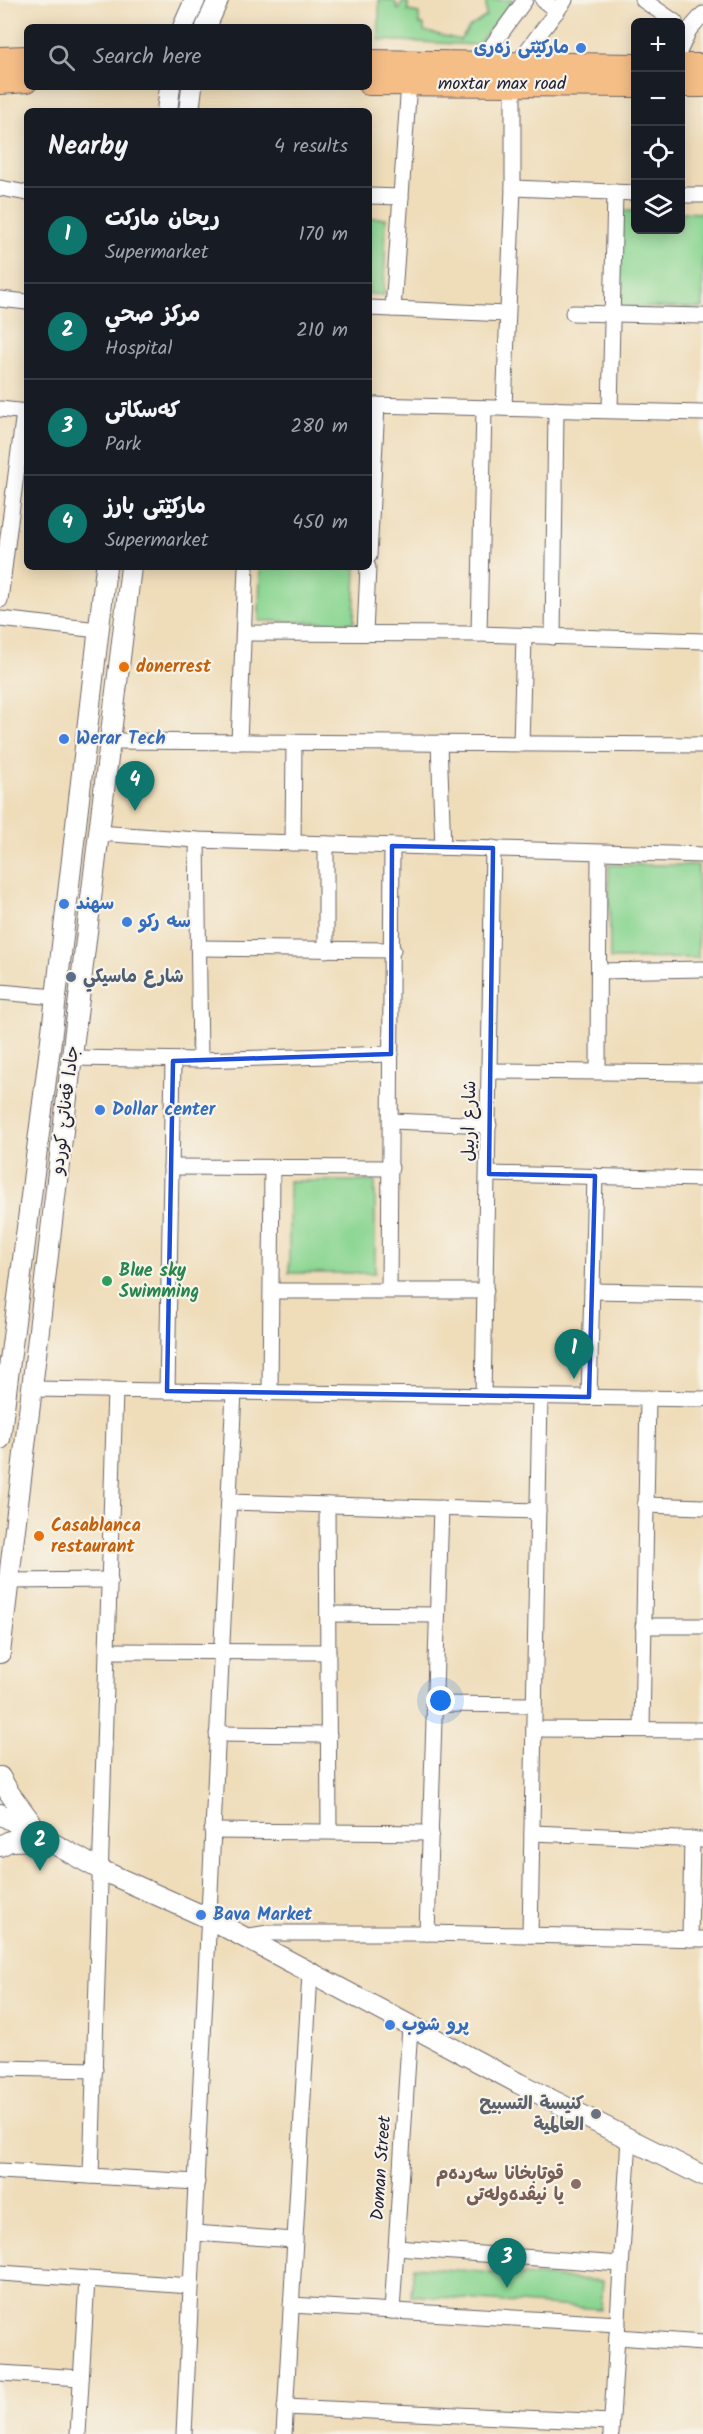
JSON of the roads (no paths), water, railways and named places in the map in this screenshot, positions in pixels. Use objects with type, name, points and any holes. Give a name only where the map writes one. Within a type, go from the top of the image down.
[{"type":"main road","points":[[0,59],[24,58]]},
{"type":"main road","points":[[372,62],[478,65],[515,75],[631,66]]},
{"type":"main road","points":[[685,66],[703,66]]},
{"type":"main road","name":"moxtar max road","points":[[372,83],[409,83],[515,75],[631,85]]},
{"type":"main road","points":[[0,82],[24,80]]},
{"type":"main road","points":[[685,85],[703,85]]},
{"type":"street","points":[[184,24],[195,0]]},
{"type":"street","points":[[207,24],[218,0]]},
{"type":"street","points":[[478,65],[525,0]]},
{"type":"street","points":[[504,408],[515,75],[561,6],[543,0]]},
{"type":"street","points":[[643,0],[669,18]]},
{"type":"street","points":[[685,30],[703,14]]},
{"type":"street","points":[[393,309],[409,83]]},
{"type":"street","points":[[166,108],[170,90]]},
{"type":"street","points":[[189,108],[192,90]]},
{"type":"street","points":[[0,188],[24,192]]},
{"type":"street","points":[[513,188],[631,193]]},
{"type":"street","points":[[610,410],[615,192]]},
{"type":"street","points":[[685,195],[703,195]]},
{"type":"street","points":[[372,196],[401,196]]},
{"type":"street","points":[[0,299],[24,302]]},
{"type":"street","points":[[372,309],[507,314]]},
{"type":"street","points":[[573,313],[703,316]]},
{"type":"street","points":[[372,447],[373,405],[703,413]]},
{"type":"street","points":[[479,634],[484,408]]},
{"type":"street","points":[[0,409],[24,412]]},
{"type":"street","points":[[553,637],[556,409]]},
{"type":"street","points":[[0,600],[5,514],[24,422]]},
{"type":"street","name":"جادا قەناتێ کوردو","points":[[0,1439],[5,1359],[56,997],[106,570]]},
{"type":"street","name":"جادا قەناتێ کوردو","points":[[0,1653],[131,570]]},
{"type":"street","points":[[239,742],[246,570]]},
{"type":"street","points":[[365,633],[368,570]]},
{"type":"street","points":[[0,619],[98,630]]},
{"type":"street","points":[[244,633],[479,634],[703,641]]},
{"type":"street","points":[[521,744],[524,636]]},
{"type":"street","points":[[110,741],[703,745]]},
{"type":"street","points":[[294,742],[294,843]]},
{"type":"street","points":[[440,743],[442,847]]},
{"type":"street","points":[[98,833],[197,840],[703,855]]},
{"type":"street","points":[[197,840],[200,1060]]},
{"type":"street","points":[[326,844],[327,950]]},
{"type":"street","points":[[389,1290],[392,846]]},
{"type":"street","name":"شارع اربيل","points":[[483,1396],[491,1071],[493,848]]},
{"type":"street","points":[[598,1071],[599,853]]},
{"type":"street","points":[[198,948],[393,950]]},
{"type":"street","points":[[599,971],[703,969]]},
{"type":"street","points":[[0,992],[56,997]]},
{"type":"street","points":[[72,1058],[173,1061],[391,1054]]},
{"type":"street","points":[[167,1391],[173,1061]]},
{"type":"street","points":[[491,1071],[703,1073]]},
{"type":"street","points":[[391,1121],[489,1125]]},
{"type":"street","points":[[171,1167],[391,1168]]},
{"type":"street","points":[[270,1392],[272,1168]]},
{"type":"street","points":[[489,1174],[703,1179]]},
{"type":"street","points":[[589,1397],[595,1176]]},
{"type":"street","points":[[272,1291],[486,1291]]},
{"type":"street","points":[[592,1291],[703,1293]]},
{"type":"street","points":[[32,1389],[703,1399]]},
{"type":"street","points":[[91,2176],[115,1390]]},
{"type":"street","points":[[184,2434],[234,1392]]},
{"type":"street","points":[[530,1935],[540,1396]]},
{"type":"street","points":[[642,1730],[648,1398]]},
{"type":"street","points":[[229,1502],[538,1511]]},
{"type":"street","points":[[327,1505],[329,1831]]},
{"type":"street","points":[[645,1505],[703,1506]]},
{"type":"street","points":[[428,1934],[433,1704],[441,1508]]},
{"type":"street","points":[[9,1581],[110,1580]]},
{"type":"street","points":[[328,1614],[436,1615]]},
{"type":"street","points":[[643,1626],[703,1626]]},
{"type":"street","points":[[108,1651],[328,1652]]},
{"type":"street","points":[[433,1704],[534,1706]]},
{"type":"street","points":[[534,1729],[703,1730]]},
{"type":"street","points":[[217,1734],[329,1735]]},
{"type":"street","points":[[0,1777],[45,1840]]},
{"type":"street","points":[[0,1814],[101,1870],[208,1918],[410,2027],[703,2176]]},
{"type":"street","points":[[212,1831],[431,1833]]},
{"type":"street","points":[[243,1937],[268,1933],[696,1939],[698,1840],[532,1833]]},
{"type":"street","points":[[0,1846],[10,1841],[45,1840]]},
{"type":"street","points":[[284,2434],[310,1973]]},
{"type":"street","name":"Doman Street","points":[[392,2311],[410,2027]]},
{"type":"street","points":[[0,2068],[94,2070]]},
{"type":"street","points":[[285,2407],[509,2418],[611,2428],[629,2138]]},
{"type":"street","points":[[0,2171],[197,2182]]},
{"type":"street","points":[[194,2233],[295,2240]]},
{"type":"street","points":[[397,2248],[621,2264]]},
{"type":"street","points":[[0,2273],[191,2286]]},
{"type":"street","points":[[78,2434],[87,2279]]},
{"type":"street","points":[[291,2305],[617,2330],[703,2343]]},
{"type":"street","points":[[0,2373],[81,2378]]},
{"type":"street","points":[[508,2434],[509,2418]]},
{"type":"place","name":"مارکێتی زەری","points":[[581,48]]},
{"type":"place","name":"donerrest","points":[[124,667]]},
{"type":"place","name":"Werar Tech","points":[[64,739]]},
{"type":"place","name":"مارکێتی بارز","points":[[135,811]]},
{"type":"place","name":"سهند","points":[[64,904]]},
{"type":"place","name":"سه ركو","points":[[127,922]]},
{"type":"place","name":"شارع ماسيكي","points":[[71,977]]},
{"type":"place","name":"Dollar center","points":[[100,1110]]},
{"type":"place","name":"Blue sky Swimming","points":[[107,1281]]},
{"type":"place","name":"ريحان ماركت","points":[[574,1379]]},
{"type":"place","name":"Casablanca restaurant","points":[[39,1536]]},
{"type":"place","name":"مركز صحي","points":[[40,1871]]},
{"type":"place","name":"Bava Market","points":[[201,1915]]},
{"type":"place","name":"پرو شوب","points":[[390,2025]]},
{"type":"place","name":"كنيسة التسبيح العالمية","points":[[596,2114]]},
{"type":"place","name":"قوتابخانا سەردەم یا نیڤدەولەتی","points":[[576,2184]]},
{"type":"place","name":"کەسکاتی","points":[[507,2288]]}]
